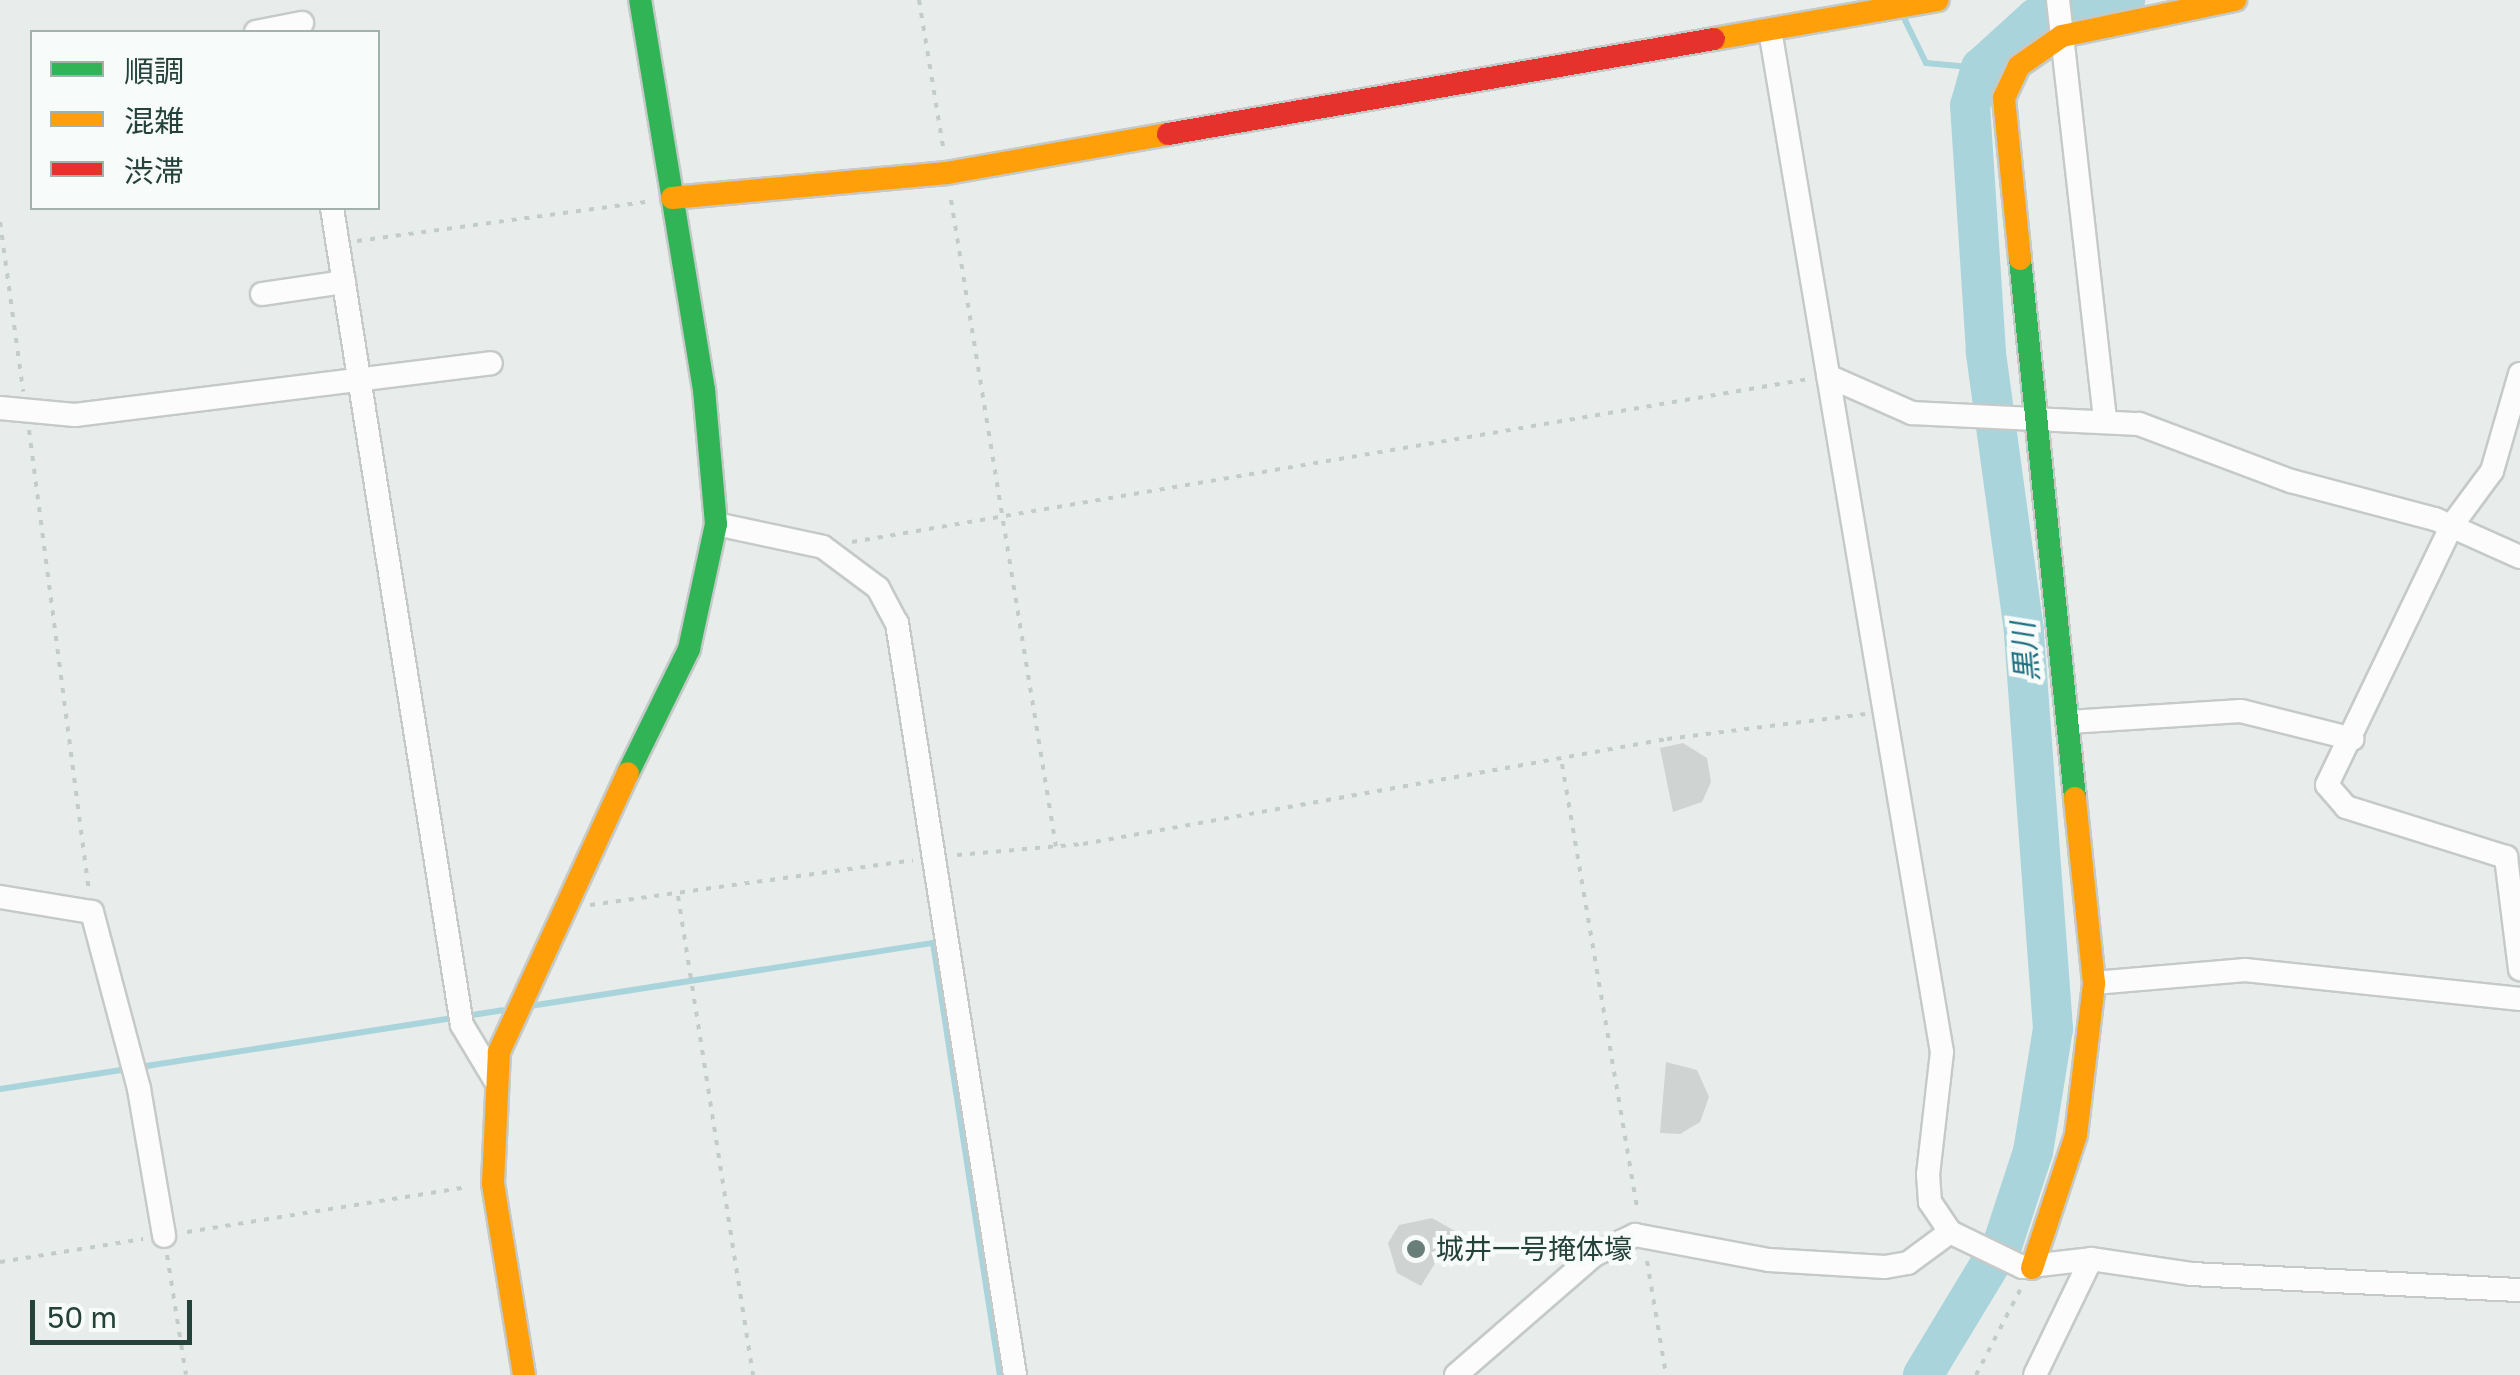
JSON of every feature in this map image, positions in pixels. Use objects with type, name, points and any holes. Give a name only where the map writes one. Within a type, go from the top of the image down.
[{"type":"street","points":[[524,1375],[494,1182],[495,1080],[511,1013],[689,649],[716,524],[672,198],[640,0]]},
{"type":"street","points":[[2058,0],[2105,418]]},
{"type":"street","points":[[2027,1267],[2076,1135],[2094,983],[2004,98],[2018,66],[2062,32],[2235,0]]},
{"type":"street","points":[[672,198],[947,173],[1931,1]]},
{"type":"street","points":[[263,30],[301,19]]},
{"type":"street","points":[[1770,30],[1942,1052],[1930,1202],[1955,1234],[2027,1267],[2091,1259],[2191,1274],[2520,1290]]},
{"type":"street","points":[[332,210],[462,1025],[495,1080]]},
{"type":"street","points":[[262,294],[344,282]]},
{"type":"street","points":[[0,408],[26,414],[491,363]]},
{"type":"street","points":[[2520,374],[2492,471],[2452,525],[2353,739],[2327,786],[2334,799],[2506,857],[2520,970]]},
{"type":"street","points":[[1828,376],[1878,406],[1960,416],[2105,418],[2452,525],[2520,557]]},
{"type":"street","points":[[716,524],[823,548],[878,588],[897,623],[1014,1375]]},
{"type":"street","points":[[2069,722],[2241,711],[2353,739]]},
{"type":"street","points":[[0,898],[92,912],[139,1089],[164,1236]]},
{"type":"street","points":[[2094,983],[2244,970],[2520,999]]},
{"type":"street","points":[[1456,1375],[1594,1255],[1642,1234],[1769,1260],[1885,1267],[1908,1264],[1955,1234]]},
{"type":"street","points":[[2035,1375],[2091,1259]]},
{"type":"path","points":[[919,0],[1056,847]]},
{"type":"path","points":[[338,244],[672,198]]},
{"type":"path","points":[[0,222],[92,912]]},
{"type":"path","points":[[823,548],[1828,376]]},
{"type":"path","points":[[561,908],[935,857],[1056,847],[1562,764],[1667,739],[1882,712]]},
{"type":"path","points":[[1562,764],[1666,1375]]},
{"type":"path","points":[[678,894],[753,1375]]},
{"type":"path","points":[[0,1262],[494,1182]]},
{"type":"path","points":[[164,1236],[186,1375]]},
{"type":"path","points":[[1976,1375],[2027,1267]]},
{"type":"building","points":[[1683,743],[1707,758],[1711,782],[1702,802],[1673,812],[1660,748]]},
{"type":"building","points":[[1666,1062],[1697,1070],[1709,1097],[1700,1122],[1680,1134],[1660,1133]]},
{"type":"building","name":"城井一号掩体壕","points":[[1432,1218],[1455,1231],[1421,1286],[1397,1273],[1388,1243],[1399,1225]]},
{"type":"waterway","name":"黒川","points":[[1923,1375],[2003,1243],[2033,1152],[2053,1029],[2024,631],[1986,352],[1970,106],[1981,68],[2036,18],[2125,0]]},
{"type":"waterway","points":[[1903,16],[1926,63],[1981,68]]},
{"type":"waterway","points":[[530,1006],[933,943],[1000,1375]]},
{"type":"waterway","points":[[140,1067],[503,1010]]},
{"type":"waterway","points":[[0,1089],[127,1069]]},
{"type":"traffic: fast","points":[[628,773],[689,649],[716,524],[704,390],[640,0]]},
{"type":"traffic: fast","points":[[2020,259],[2075,798]]},
{"type":"traffic: slow","points":[[1714,39],[1938,0]]},
{"type":"traffic: slow","points":[[2020,259],[2004,98],[2019,66],[2062,36],[2235,0]]},
{"type":"traffic: slow","points":[[672,198],[947,173],[1168,134]]},
{"type":"traffic: slow","points":[[524,1375],[493,1183],[499,1052],[628,773]]},
{"type":"traffic: slow","points":[[2032,1268],[2076,1135],[2094,983],[2075,798]]},
{"type":"traffic: jam","points":[[1168,134],[1714,39]]},
{"type":"place","name":"城井一号掩体壕","points":[[1416,1249]]}]
